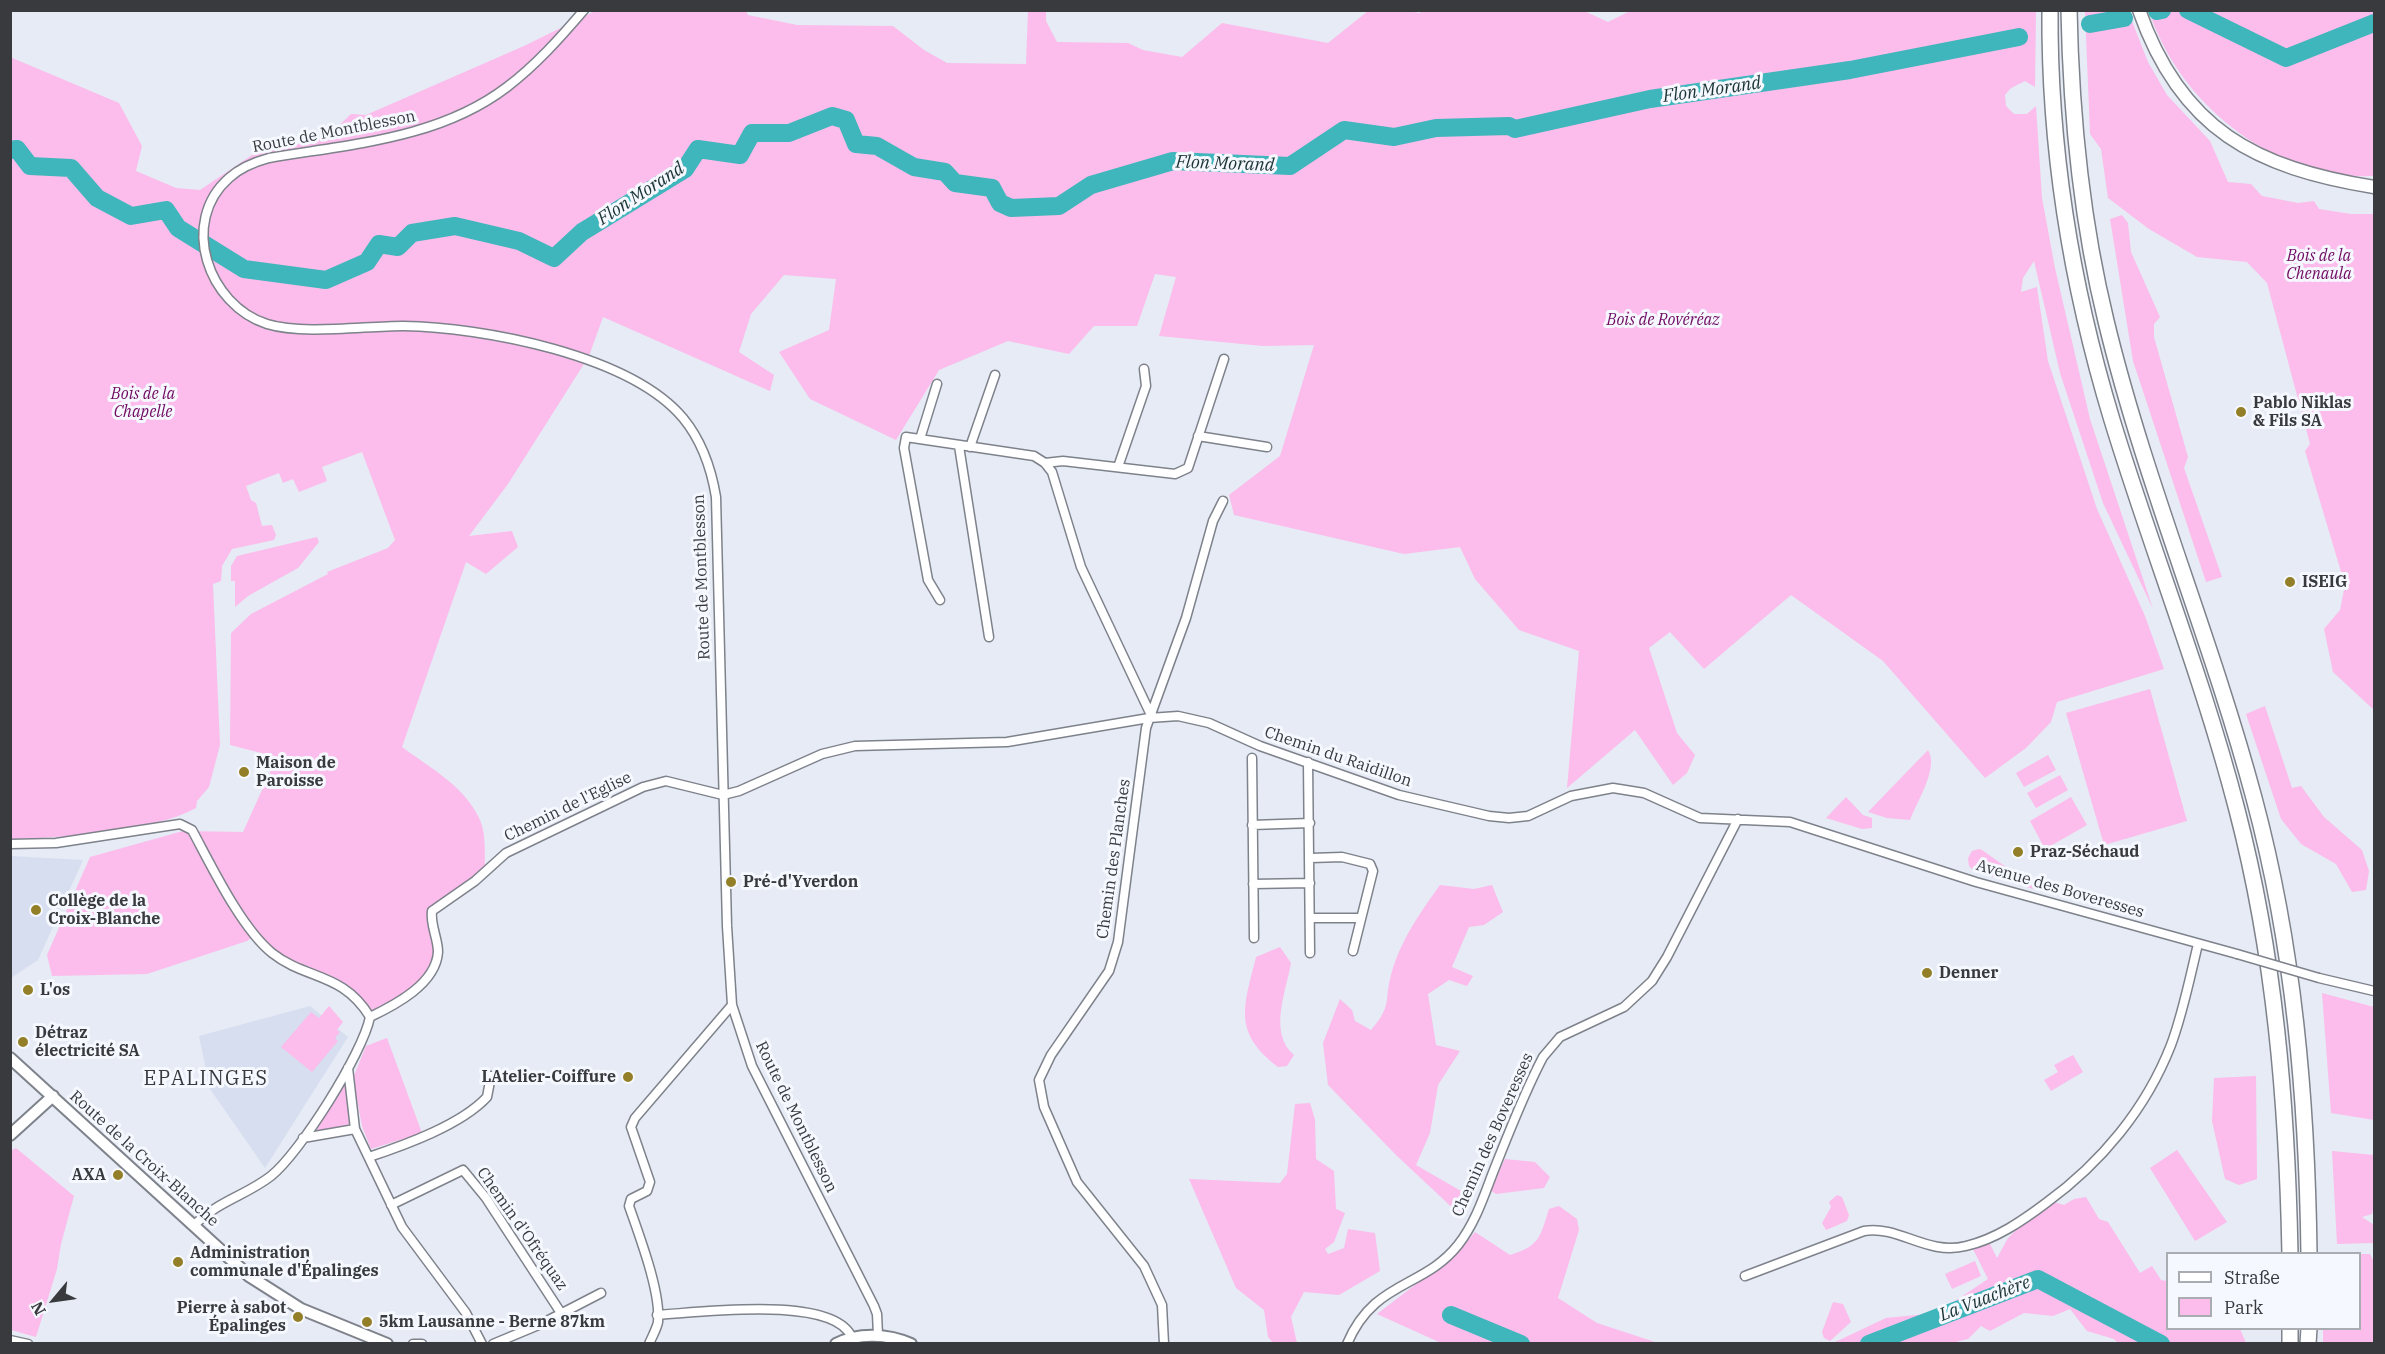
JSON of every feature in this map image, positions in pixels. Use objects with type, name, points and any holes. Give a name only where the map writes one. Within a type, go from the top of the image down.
[{"type":"highway","points":[[2050,10],[2053,109],[2059,164],[2073,261],[2085,317],[2124,457],[2224,762],[2266,939],[2284,1082],[2290,1252]]},
{"type":"highway","points":[[2069,10],[2078,160],[2084,208],[2105,320],[2148,472],[2236,737],[2259,818],[2278,904],[2300,1055],[2307,1146],[2309,1252]]},
{"type":"main road","points":[[2139,10],[2157,57],[2180,91],[2194,108],[2229,138],[2283,166],[2310,175],[2374,187]]},
{"type":"street","name":"Route de Montblesson","points":[[584,10],[533,66],[506,89],[460,115],[417,132],[269,158],[249,164],[228,178],[211,203],[205,217],[206,259],[214,278],[239,311],[267,324],[291,328],[406,326],[473,332],[527,343],[572,356],[646,387],[683,418],[706,454],[716,496],[723,795],[732,1005],[752,1066],[877,1314],[878,1335]]},
{"type":"street","points":[[1045,463],[1064,461],[1175,474],[1183,472],[1188,468],[1224,359]]},
{"type":"street","points":[[1118,467],[1146,386],[1143,369]]},
{"type":"street","points":[[970,447],[995,375]]},
{"type":"street","points":[[920,439],[937,384]]},
{"type":"street","points":[[1198,436],[1267,447]]},
{"type":"street","points":[[940,600],[928,580],[904,448],[906,437],[959,446],[1022,452],[1045,463],[1052,472],[1081,567],[1149,716]]},
{"type":"street","points":[[959,446],[989,637]]},
{"type":"street","points":[[1149,716],[1186,618],[1213,521],[1223,501]]},
{"type":"street","name":"Chemin du Raidillon","points":[[723,795],[739,791],[822,754],[855,746],[1007,742],[1149,716],[1178,716],[1197,720],[1260,746],[1409,798],[1499,818],[1528,816],[1571,796],[1612,788],[1644,793],[1700,818],[1738,819]]},
{"type":"street","name":"Chemin des Planches","points":[[1149,716],[1118,942],[1109,971],[1051,1055],[1040,1080],[1044,1107],[1077,1182],[1144,1266],[1162,1305],[1164,1344]]},
{"type":"street","points":[[1252,758],[1254,938]]},
{"type":"street","points":[[1308,762],[1311,858],[1310,953]]},
{"type":"street","name":"Chemin de l'Eglise","points":[[370,1017],[426,981],[435,966],[438,952],[432,911],[475,881],[506,853],[643,786],[666,782],[723,795]]},
{"type":"street","name":"Avenue des Boveresses","points":[[1738,819],[1790,822],[1987,885],[2319,978],[2374,991]]},
{"type":"street","name":"Chemin des Boveresses","points":[[1347,1344],[1358,1322],[1376,1301],[1432,1268],[1459,1244],[1478,1210],[1543,1057],[1560,1037],[1624,1007],[1652,981],[1738,819]]},
{"type":"street","points":[[1252,825],[1310,823]]},
{"type":"street","points":[[10,844],[56,843],[180,824],[186,825],[192,830],[256,938],[272,953],[287,962],[327,977],[355,998],[370,1017],[348,1068],[303,1138],[271,1175],[212,1208],[194,1225]]},
{"type":"street","points":[[1311,858],[1342,857],[1370,864],[1372,871],[1353,951]]},
{"type":"street","points":[[1253,884],[1310,883]]},
{"type":"street","points":[[1310,918],[1361,918]]},
{"type":"street","points":[[1745,1276],[1870,1230],[1935,1248],[1967,1246],[2014,1226],[2041,1207],[2100,1158],[2128,1123],[2152,1085],[2171,1043],[2198,944]]},
{"type":"street","points":[[649,1344],[658,1322],[657,1314],[645,1252],[629,1206],[631,1199],[647,1191],[651,1182],[631,1127],[635,1118],[732,1005]]},
{"type":"street","name":"Route de la Croix-Blanche","points":[[10,1058],[243,1270],[271,1291],[316,1316],[387,1344]]},
{"type":"street","points":[[348,1068],[355,1129],[391,1205],[430,1268],[466,1313],[482,1344]]},
{"type":"street","points":[[369,1157],[425,1137],[475,1107],[487,1097],[491,1076]]},
{"type":"street","points":[[10,1135],[53,1096]]},
{"type":"street","points":[[303,1138],[355,1129]]},
{"type":"street","name":"Chemin d'Ofréquaz","points":[[391,1205],[463,1170],[485,1197],[561,1313]]},
{"type":"street","name":"Chemin d'Ofréquaz","points":[[493,1344],[601,1293]]},
{"type":"street","points":[[657,1314],[768,1309],[797,1311],[842,1323],[852,1338]]},
{"type":"street","points":[[836,1344],[852,1338],[878,1335],[912,1344]]},
{"type":"street","points":[[10,1340],[28,1344]]},
{"type":"street","points":[[413,1344],[422,1344]]},
{"type":"shaded area","name":"Collège de la Croix-Blanche","points":[[11,856],[83,860],[38,960],[11,978]]},
{"type":"shaded area","points":[[310,1006],[348,1037],[265,1168],[210,1089],[199,1036]]},
{"type":"green space","name":"Bois de Rovéréaz","points":[[1400,10],[1420,13],[1422,10],[1582,10],[1608,22],[1632,10],[2036,11],[2035,87],[2025,81],[2011,88],[2005,95],[2006,106],[2014,114],[2027,114],[2036,106],[2042,198],[2055,268],[2090,419],[2153,609],[2103,503],[2060,373],[2034,261],[2023,278],[2021,292],[2037,287],[2048,361],[2097,509],[2145,616],[2164,669],[2057,702],[2051,722],[2026,748],[1985,778],[1883,661],[1791,595],[1704,669],[1670,632],[1649,648],[1677,733],[1695,755],[1687,773],[1673,785],[1635,730],[1567,788],[1579,651],[1519,630],[1475,579],[1460,547],[1404,554],[1234,515],[1229,495],[1280,456],[1314,345],[1263,346],[1159,336],[1176,277],[1155,274],[1137,326],[1094,326],[1069,354],[1008,341],[939,370],[896,440],[810,399],[779,352],[829,330],[836,279],[784,275],[751,314],[739,352],[774,375],[770,391],[603,317],[589,356],[508,484],[469,536],[512,531],[518,547],[486,574],[466,562],[402,747],[456,787],[473,808],[484,833],[485,876],[429,913],[437,955],[430,978],[370,1018],[350,994],[324,974],[278,957],[255,935],[247,941],[147,974],[52,976],[47,955],[90,857],[183,831],[243,832],[277,757],[230,745],[231,633],[251,614],[328,574],[327,572],[388,548],[395,540],[362,452],[322,467],[327,481],[299,492],[293,479],[283,483],[279,473],[246,486],[251,500],[256,503],[262,526],[272,525],[276,535],[274,540],[232,549],[222,566],[221,581],[213,584],[220,745],[209,787],[197,801],[196,808],[156,823],[131,828],[80,835],[11,839],[10,57],[119,103],[142,146],[136,171],[176,188],[200,190],[255,153],[326,138],[351,114],[366,115],[524,46],[595,11],[746,11],[748,15],[797,25],[893,26],[924,50],[947,63],[1026,64],[1028,11],[1046,11],[1046,21],[1057,42],[1128,43],[1143,50],[1182,57],[1222,23],[1328,43],[1368,11]]},
{"type":"green space","name":"Bois de la Chenaula","points":[[2085,11],[2128,11],[2148,62],[2167,95],[2210,141],[2228,182],[2251,184],[2262,196],[2298,203],[2314,201],[2319,209],[2351,214],[2374,214],[2374,710],[2333,672],[2324,629],[2340,610],[2345,585],[2305,451],[2310,444],[2267,283],[2247,262],[2197,257],[2149,229],[2108,198],[2101,149],[2090,134]]},
{"type":"green space","points":[[2149,11],[2374,11],[2374,176],[2337,174],[2301,165],[2267,150],[2235,130],[2207,105],[2183,77],[2163,45]]},
{"type":"green space","points":[[2122,215],[2128,223],[2131,252],[2160,317],[2154,324],[2154,337],[2188,457],[2184,468],[2222,577],[2206,582],[2133,361],[2110,219]]},
{"type":"green space","points":[[317,537],[319,542],[298,568],[248,596],[235,607],[235,581],[231,581],[231,566],[237,556]]},
{"type":"green space","points":[[2150,689],[2187,821],[2104,845],[2066,713]]},
{"type":"green space","points":[[2265,706],[2292,788],[2301,786],[2324,817],[2362,850],[2369,871],[2366,890],[2352,892],[2336,864],[2301,844],[2281,819],[2246,714]]},
{"type":"green space","points":[[1928,750],[1931,757],[1929,775],[1910,820],[1887,818],[1868,812]]},
{"type":"green space","points":[[2048,755],[2056,770],[2024,787],[2016,773]]},
{"type":"green space","points":[[2060,775],[2068,790],[2036,808],[2027,793]]},
{"type":"green space","points":[[1846,797],[1863,815],[1872,818],[1872,828],[1862,829],[1826,818]]},
{"type":"green space","points":[[2071,797],[2087,825],[2045,849],[2030,821]]},
{"type":"green space","points":[[1979,849],[2040,891],[1974,871],[1969,866],[1968,858],[1972,851]]},
{"type":"green space","points":[[1440,885],[1474,889],[1492,885],[1503,912],[1484,925],[1469,927],[1452,967],[1473,976],[1467,986],[1449,980],[1428,994],[1436,1045],[1460,1051],[1438,1085],[1430,1133],[1416,1165],[1461,1191],[1458,1201],[1465,1208],[1459,1214],[1396,1155],[1328,1085],[1323,1043],[1340,999],[1352,1010],[1355,1021],[1371,1030],[1378,1022],[1385,1009],[1391,975],[1405,939]]},
{"type":"green space","points":[[1280,947],[1291,963],[1280,1024],[1286,1046],[1294,1055],[1287,1066],[1278,1067],[1253,1042],[1245,1017],[1248,990],[1256,957]]},
{"type":"green space","points":[[2322,993],[2374,1007],[2374,1120],[2331,1113]]},
{"type":"green space","points":[[329,1006],[343,1022],[337,1030],[340,1032],[335,1038],[338,1041],[312,1072],[281,1047],[311,1012],[319,1018]]},
{"type":"green space","points":[[387,1038],[422,1133],[371,1149],[362,1126],[353,1078],[366,1046]]},
{"type":"green space","points":[[2073,1055],[2083,1072],[2051,1091],[2044,1080],[2058,1072],[2054,1065]]},
{"type":"green space","points":[[2256,1076],[2257,1179],[2239,1185],[2225,1179],[2212,1121],[2214,1078]]},
{"type":"green space","points":[[345,1079],[352,1120],[350,1124],[315,1133]]},
{"type":"green space","points":[[1310,1103],[1315,1120],[1316,1159],[1334,1171],[1336,1209],[1345,1213],[1334,1242],[1325,1249],[1328,1254],[1344,1248],[1348,1229],[1375,1233],[1380,1271],[1339,1295],[1304,1292],[1291,1317],[1297,1343],[1273,1343],[1268,1337],[1264,1310],[1236,1288],[1189,1179],[1280,1183],[1287,1174],[1295,1104]]},
{"type":"green space","points":[[16,1148],[74,1196],[57,1269],[36,1337],[11,1330],[10,1151]]},
{"type":"green space","points":[[2177,1150],[2227,1222],[2195,1241],[2150,1168]]},
{"type":"green space","points":[[2332,1151],[2374,1155],[2374,1206],[2372,1214],[2362,1217],[2374,1225],[2374,1243],[2337,1244]]},
{"type":"green space","points":[[1505,1159],[1535,1162],[1550,1177],[1544,1188],[1496,1194],[1490,1190]]},
{"type":"green space","points":[[1837,1195],[1842,1197],[1849,1215],[1847,1221],[1826,1230],[1822,1223],[1831,1207],[1829,1202]]},
{"type":"green space","points":[[2086,1197],[2099,1219],[2108,1222],[2140,1273],[2152,1266],[2161,1280],[2166,1281],[2166,1330],[2240,1330],[2246,1343],[2118,1343],[2114,1339],[2087,1331],[2070,1309],[2053,1316],[2024,1313],[1990,1331],[1981,1326],[1968,1339],[1952,1343],[1831,1344],[1886,1318],[1937,1313],[1988,1279],[1973,1249],[1990,1244],[1997,1258],[2008,1238],[2047,1200],[2064,1205],[2074,1199]]},
{"type":"green space","points":[[1559,1206],[1577,1219],[1579,1230],[1558,1298],[1597,1323],[1658,1343],[1441,1343],[1377,1314],[1458,1252],[1475,1232],[1510,1255],[1520,1252],[1537,1239],[1549,1209]]},
{"type":"green space","points":[[2361,1254],[2370,1254],[2374,1262],[2374,1343],[2323,1343],[2323,1330],[2361,1330]]},
{"type":"green space","points":[[1975,1261],[1981,1276],[1952,1289],[1945,1274]]},
{"type":"green space","points":[[1833,1302],[1843,1304],[1851,1322],[1830,1341],[1824,1338],[1822,1332]]},
{"type":"waterway","name":"Flon Morand","points":[[2157,11],[2162,10]]},
{"type":"waterway","name":"Flon Morand","points":[[2188,10],[2286,58],[2374,23]]},
{"type":"waterway","name":"Flon Morand","points":[[2090,24],[2124,18]]},
{"type":"waterway","name":"Flon Morand","points":[[10,150],[17,149],[30,166],[71,168],[97,198],[131,216],[166,210],[178,228],[244,269],[326,280],[367,262],[379,244],[398,247],[412,233],[455,226],[519,241],[554,258],[582,232],[685,169],[698,149],[740,155],[752,133],[789,133],[832,116],[846,120],[856,144],[877,146],[914,167],[945,172],[955,183],[992,188],[1000,203],[1011,208],[1059,206],[1091,185],[1173,161],[1290,166],[1344,130],[1394,137],[1436,128],[1509,126],[1515,129],[1650,99],[1850,70],[2019,37]]},
{"type":"waterway","name":"La Vuachère","points":[[1869,1344],[2038,1279],[2161,1344]]},
{"type":"waterway","name":"La Vuachère","points":[[1451,1315],[1521,1344]]},
{"type":"place","name":"Pablo Niklas & Fils SA","points":[[2241,412]]},
{"type":"place","name":"ISEIG","points":[[2290,582]]},
{"type":"place","name":"Maison de Paroisse","points":[[244,772]]},
{"type":"place","name":"Praz-Séchaud","points":[[2018,852]]},
{"type":"place","name":"Pré-d'Yverdon","points":[[731,882]]},
{"type":"place","name":"Collège de la Croix-Blanche","points":[[36,910]]},
{"type":"place","name":"Denner","points":[[1927,973]]},
{"type":"place","name":"L'os","points":[[28,990]]},
{"type":"place","name":"Détraz électricité SA","points":[[23,1042]]},
{"type":"place","name":"LAtelier-Coiffure","points":[[628,1077]]},
{"type":"place","name":"AXA","points":[[118,1175]]},
{"type":"place","name":"Administration communale d'Épalinges","points":[[178,1262]]},
{"type":"place","name":"Pierre à sabot Épalinges","points":[[298,1317]]},
{"type":"place","name":"5km Lausanne - Berne 87km","points":[[367,1322]]},
{"type":"district","name":"EPALINGES","points":[[206,1079]]},
{"type":"park label","name":"Bois de la Chapelle","points":[[143,403]]}]
